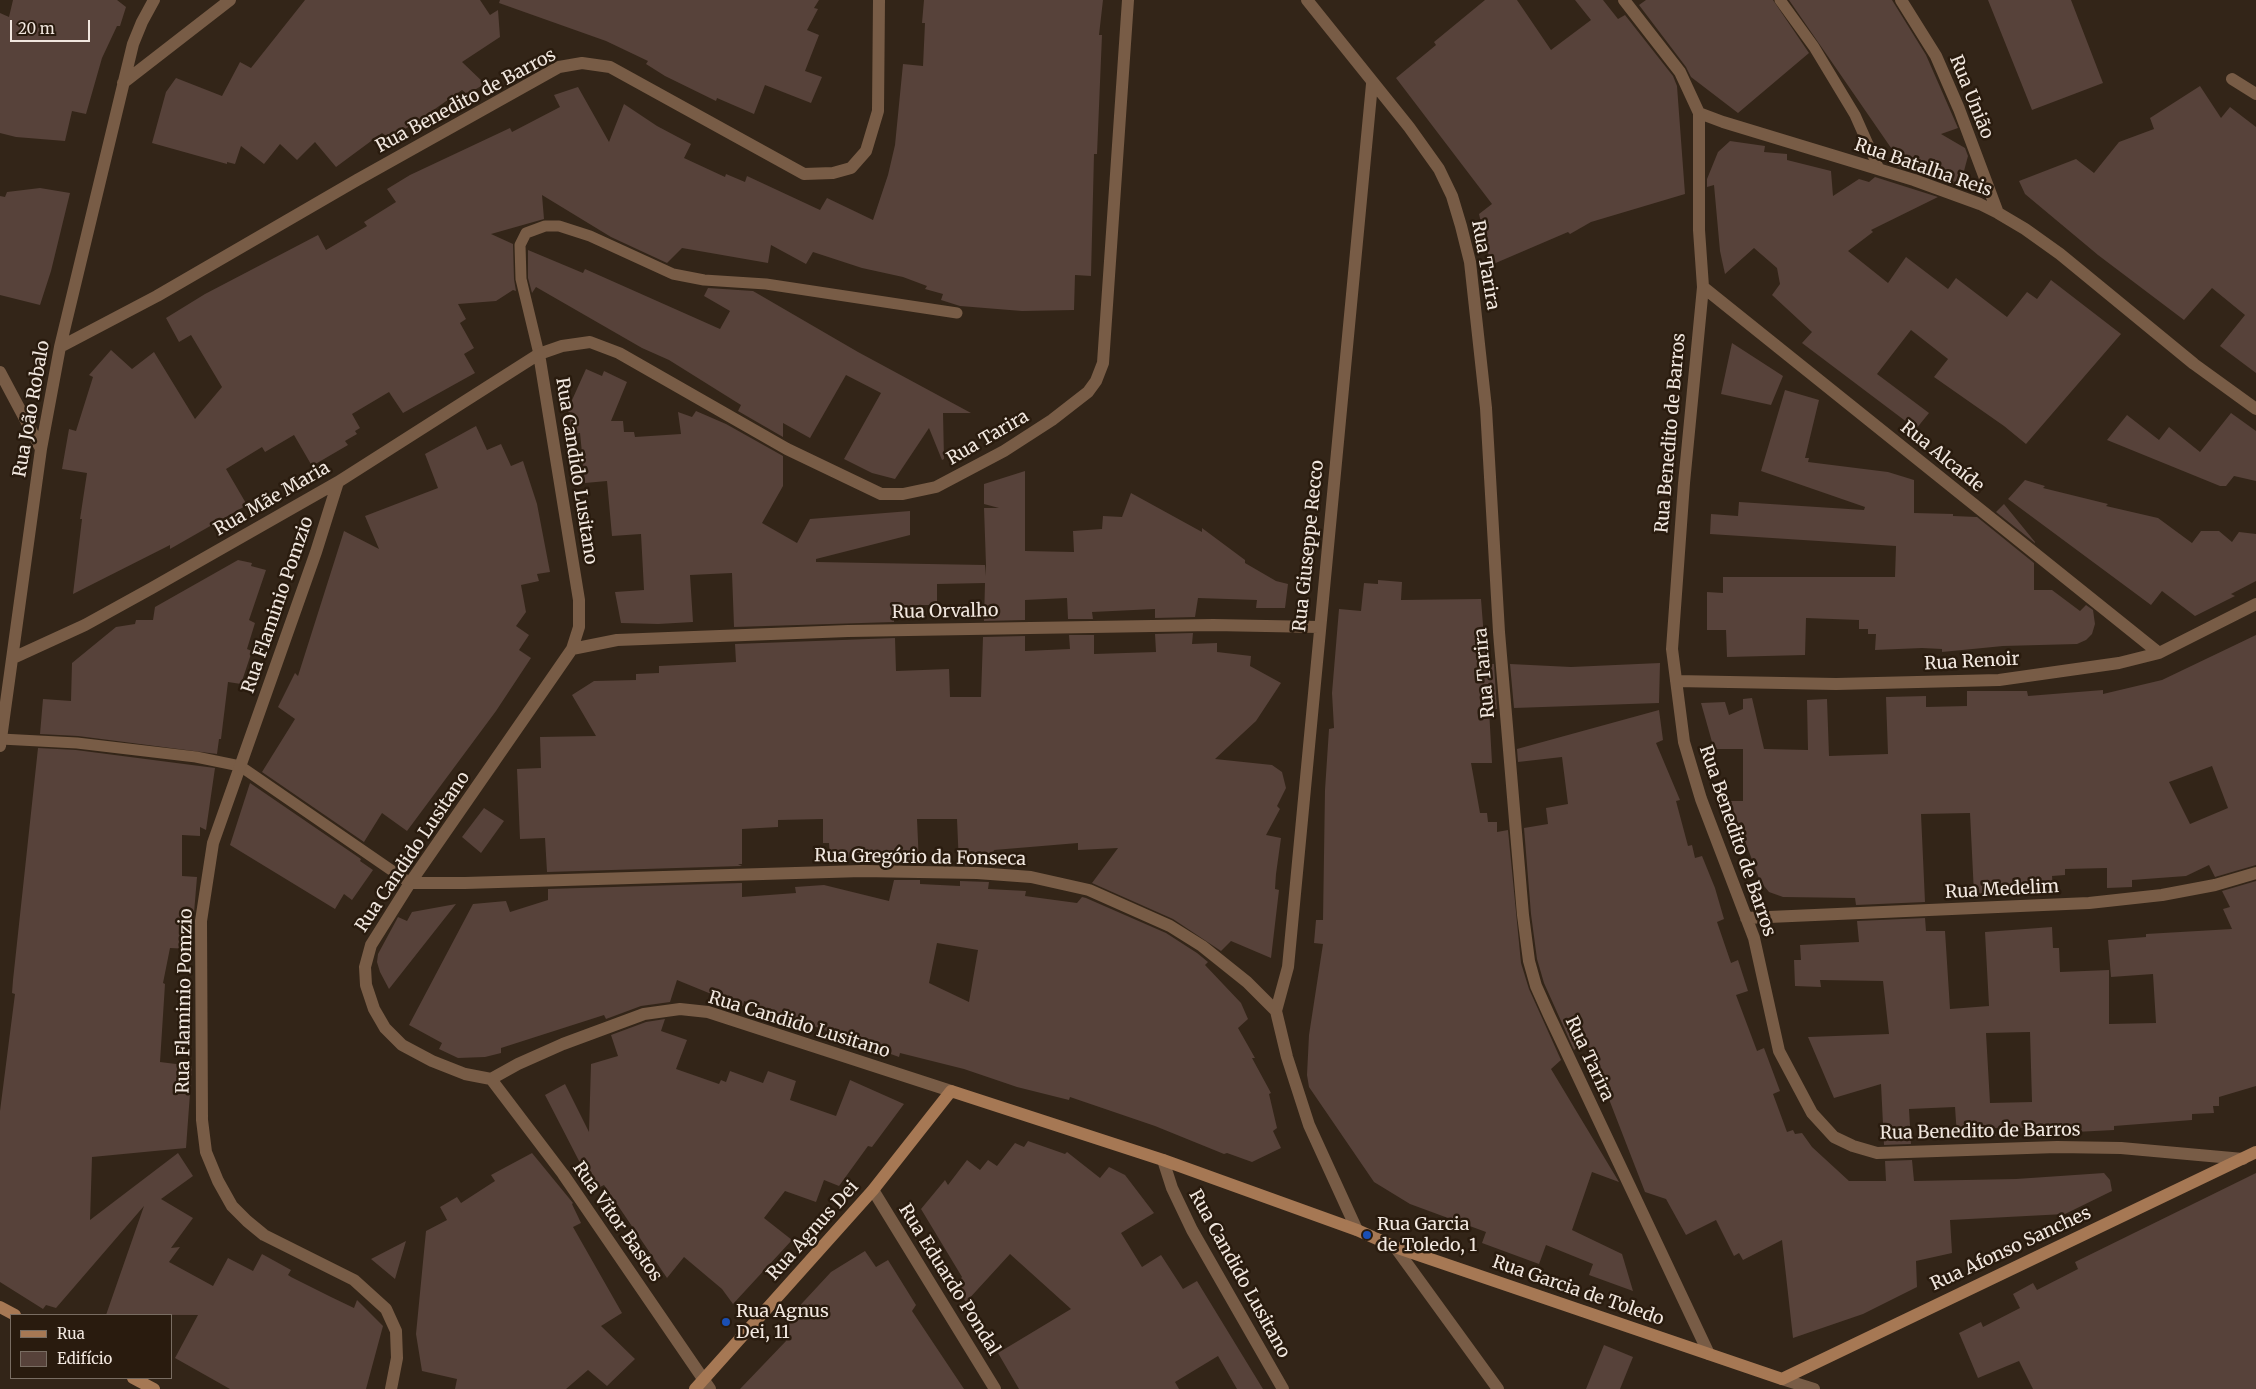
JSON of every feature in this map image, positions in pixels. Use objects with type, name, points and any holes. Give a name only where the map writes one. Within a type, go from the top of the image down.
[{"type":"street","name":"Rua João Robalo","points":[[0,746],[41,450],[60,346],[123,83],[142,22],[154,0]]},
{"type":"street","points":[[123,83],[230,0]]},
{"type":"street","name":"Rua Benedito de Barros","points":[[60,346],[157,296],[357,180],[559,67],[582,63],[610,67],[804,174],[833,173],[851,168],[866,151],[878,111],[880,0]]},
{"type":"street","name":"Rua Tarira","points":[[539,354],[562,346],[590,342],[619,353],[787,449],[866,489],[881,494],[903,494],[936,487],[969,472],[1004,451],[1052,420],[1088,392],[1096,380],[1103,362],[1128,0]]},
{"type":"street","name":"Rua Tarira","points":[[1307,0],[1372,84],[1409,127],[1439,169],[1452,196],[1470,262],[1487,418],[1499,632],[1523,915],[1529,961],[1536,986],[1709,1354]]},
{"type":"street","name":"Rua Benedito de Barros","points":[[1624,0],[1680,72],[1699,113],[1699,230],[1702,287],[1684,482],[1672,649],[1684,742],[1700,799],[1754,938],[1779,1051],[1812,1113],[1834,1137],[1852,1146],[1877,1153],[2056,1147],[2121,1148],[2243,1158]]},
{"type":"street","name":"Rua União","points":[[1901,0],[1936,56],[1959,109],[1998,213]]},
{"type":"street","points":[[2232,79],[2256,94]]},
{"type":"street","name":"Rua Giuseppe Recco","points":[[1276,1011],[1288,967],[1372,84]]},
{"type":"street","name":"Rua Batalha Reis","points":[[1699,113],[1722,122],[1879,169],[1963,198],[1998,213],[2025,229],[2060,254],[2194,364],[2256,409]]},
{"type":"street","name":"Rua Alcaíde","points":[[1702,287],[2159,653]]},
{"type":"street","name":"Rua Mãe Maria","points":[[13,658],[102,615],[338,482],[539,354]]},
{"type":"street","name":"Rua Candido Lusitano","points":[[539,354],[579,600],[579,627],[572,649],[410,882],[371,945],[365,967],[366,985],[374,1010],[385,1028],[402,1045],[432,1061],[465,1074],[491,1079],[518,1064],[572,1040],[644,1014],[680,1009],[708,1012],[1163,1160],[1172,1188],[1192,1230],[1283,1389]]},
{"type":"street","points":[[0,372],[41,450]]},
{"type":"street","name":"Rua Flaminio Pomzio","points":[[338,482],[316,552],[213,843],[201,921],[200,1058],[202,1120],[206,1152],[218,1181],[232,1206],[264,1235],[354,1280],[386,1309],[396,1331],[397,1358],[391,1389]]},
{"type":"street","name":"Rua Renoir","points":[[1676,681],[1836,684],[1999,680],[2119,663],[2159,653],[2256,604]]},
{"type":"street","name":"Rua Orvalho","points":[[572,649],[617,640],[839,632],[1213,625],[1319,627]]},
{"type":"street","name":"Rua Gregório da Fonseca","points":[[410,882],[465,883],[862,872],[977,873],[1031,877],[1089,890],[1170,926],[1202,946],[1247,982],[1276,1011]]},
{"type":"street","name":"Rua Medelim","points":[[1746,918],[2089,904],[2162,895],[2216,885],[2256,873]]},
{"type":"street","points":[[1276,1011],[1287,1057],[1309,1126],[1357,1230]]},
{"type":"street","name":"Rua Vitor Bastos","points":[[491,1079],[563,1174],[707,1384]]},
{"type":"street","name":"Rua Agnus Dei","points":[[695,1389],[707,1384],[873,1190],[951,1091]]},
{"type":"street","name":"Rua Afonso Sanches","points":[[1782,1379],[2256,1152]]},
{"type":"street","name":"Rua Garcia de Toledo","points":[[1163,1160],[1357,1230],[1395,1246],[1814,1389]]},
{"type":"street","name":"Rua Eduardo Pondal","points":[[873,1190],[995,1389]]},
{"type":"street","points":[[1395,1246],[1498,1389]]},
{"type":"street","points":[[0,1307],[13,1314]]},
{"type":"street","points":[[136,1379],[154,1389]]},
{"type":"lane","points":[[1780,0],[1814,47],[1850,107],[1879,169]]},
{"type":"lane","points":[[539,354],[522,279],[520,245],[526,233],[545,226],[559,226],[590,236],[673,274],[704,280],[766,284],[957,313]]},
{"type":"lane","points":[[0,739],[76,743],[196,758],[240,766],[410,882]]},
{"type":"building","points":[[13,0],[117,0],[126,7],[120,26],[117,26],[102,58],[86,114],[72,111],[65,141],[16,137],[0,133],[0,13],[9,17]]},
{"type":"building","points":[[305,0],[480,0],[490,15],[498,10],[500,37],[462,62],[485,84],[467,94],[462,90],[412,125],[389,138],[382,133],[336,167],[315,142],[297,160],[280,144],[264,164],[241,146],[235,164],[227,162],[227,164],[152,143],[166,92],[176,78],[222,96],[240,62],[251,68]]},
{"type":"building","points":[[500,0],[819,0],[814,8],[818,9],[807,30],[819,35],[805,71],[822,77],[811,103],[765,85],[754,114],[717,98],[716,101],[665,76],[646,64],[648,61],[606,41],[499,3]]},
{"type":"building","points":[[924,0],[1103,0],[1099,35],[1102,35],[1097,154],[1094,154],[1091,276],[1075,275],[1074,310],[1022,311],[960,306],[941,300],[943,294],[925,289],[927,286],[903,277],[862,268],[813,252],[806,264],[771,245],[768,263],[682,248],[667,263],[611,237],[542,195],[544,219],[491,234],[513,244],[516,291],[513,290],[496,301],[458,304],[466,319],[460,323],[474,348],[464,354],[475,373],[403,413],[389,392],[352,414],[360,428],[355,431],[357,434],[345,441],[348,445],[312,466],[294,435],[265,452],[262,447],[226,469],[247,505],[170,549],[170,545],[73,594],[82,519],[80,519],[87,473],[62,469],[69,429],[76,431],[93,377],[89,375],[111,350],[132,369],[154,352],[195,419],[222,387],[191,335],[179,342],[166,318],[205,294],[318,235],[326,250],[367,226],[364,222],[396,202],[387,189],[410,175],[510,128],[512,132],[560,107],[554,95],[578,87],[609,142],[624,104],[657,126],[691,144],[684,158],[725,177],[726,174],[745,182],[747,176],[820,210],[827,198],[873,220],[888,175],[895,145],[903,64],[923,66],[925,23],[922,23]]},
{"type":"building","points":[[1485,0],[1517,0],[1551,50],[1591,20],[1575,0],[1603,0],[1618,19],[1625,15],[1673,76],[1677,86],[1685,194],[1591,222],[1570,234],[1568,232],[1491,265],[1479,214],[1492,204],[1396,78],[1436,45],[1434,42]]},
{"type":"building","points":[[1646,0],[1773,0],[1809,53],[1738,113],[1691,77],[1686,67],[1639,5]]},
{"type":"building","points":[[1789,0],[1892,0],[1926,55],[1958,128],[1941,134],[1965,148],[1968,156],[1960,186],[1890,164],[1898,158]]},
{"type":"building","points":[[1988,0],[2071,0],[2103,83],[2032,110]]},
{"type":"building","points":[[2200,86],[2221,118],[2230,107],[2256,127],[2256,373],[2220,346],[2245,315],[2212,288],[2184,320],[2098,255],[2025,194],[2019,181],[2076,159],[2094,173],[2119,142],[2154,129],[2150,118]]},
{"type":"building","points":[[1730,141],[1765,146],[1764,152],[1787,154],[1787,160],[1831,171],[1833,196],[1859,179],[1869,182],[1875,177],[1938,197],[1871,230],[1873,232],[1848,251],[1888,283],[1906,257],[1948,289],[1956,278],[2007,317],[2027,292],[2037,299],[2051,280],[2121,334],[2026,444],[2004,426],[1934,377],[1948,359],[1911,330],[1877,374],[1929,413],[1916,429],[1802,343],[1812,332],[1772,295],[1780,284],[1777,268],[1754,248],[1725,274],[1720,251],[1714,185],[1707,187],[1707,179],[1718,152]]},
{"type":"building","points":[[40,188],[70,193],[51,271],[40,305],[0,295],[0,196],[5,197],[7,192]]},
{"type":"building","points":[[528,250],[583,273],[585,269],[720,329],[730,311],[704,296],[708,288],[753,291],[858,352],[971,413],[943,413],[944,459],[942,460],[929,428],[895,479],[872,473],[844,459],[881,393],[846,375],[810,438],[783,423],[783,437],[738,411],[741,405],[669,360],[642,348],[536,287],[532,293],[528,278]]},
{"type":"building","points":[[1732,343],[1783,376],[1771,405],[1721,394]]},
{"type":"building","points":[[586,369],[602,376],[604,371],[627,382],[611,421],[623,421],[624,432],[634,432],[635,437],[681,434],[678,412],[692,417],[696,411],[726,424],[783,456],[783,486],[762,523],[797,543],[810,519],[910,511],[910,535],[816,559],[816,562],[985,565],[985,576],[986,565],[984,508],[999,508],[984,504],[984,484],[1025,471],[1025,551],[1074,552],[1073,531],[1102,529],[1103,516],[1122,517],[1131,493],[1202,532],[1202,528],[1245,560],[1245,563],[1276,581],[1288,584],[1285,608],[1256,608],[1257,600],[1198,598],[1195,617],[1155,618],[1155,609],[1092,612],[1093,619],[1068,619],[1067,598],[1025,600],[1025,620],[984,621],[985,583],[937,584],[937,605],[910,605],[911,617],[894,618],[894,622],[734,627],[732,573],[690,575],[693,622],[658,624],[621,623],[615,592],[644,590],[641,534],[612,536],[607,481],[585,483],[580,433],[572,434],[568,409]]},
{"type":"building","points":[[1785,390],[1819,400],[1805,458],[1809,458],[1808,462],[1888,472],[1914,480],[1914,513],[1977,517],[2034,563],[2034,590],[2052,590],[2080,611],[2086,605],[2093,610],[2095,624],[2092,634],[2086,640],[2077,644],[2003,646],[1942,652],[1942,649],[1922,648],[1875,650],[1876,634],[1868,634],[1868,629],[1859,629],[1859,620],[1806,618],[1805,655],[1727,657],[1726,630],[1707,630],[1707,592],[1723,593],[1723,577],[1895,577],[1896,546],[1710,534],[1711,514],[1738,516],[1739,502],[1864,510],[1865,507],[1761,471]]},
{"type":"building","points":[[2231,413],[2256,431],[2256,481],[2234,476],[2226,486],[2220,486],[2107,440],[2127,415],[2159,440],[2169,427],[2200,452]]},
{"type":"building","points":[[476,426],[487,450],[501,444],[511,466],[523,461],[537,504],[550,572],[537,574],[539,581],[521,585],[526,612],[516,626],[529,635],[519,650],[531,658],[496,711],[407,831],[382,813],[364,842],[262,772],[295,719],[278,707],[295,673],[298,676],[344,531],[379,549],[365,516],[438,488],[425,454]]},
{"type":"building","points":[[2025,480],[2045,486],[2043,488],[2108,504],[2106,506],[2158,518],[2192,543],[2201,531],[2219,531],[2232,542],[2239,532],[2256,534],[2256,581],[2231,594],[2235,596],[2195,616],[2162,591],[2151,605],[2008,499]]},
{"type":"building","points":[[2004,504],[2035,542],[2035,543],[1996,512]]},
{"type":"building","points":[[238,560],[252,563],[251,566],[266,570],[249,620],[255,623],[247,649],[252,651],[241,684],[228,682],[221,739],[219,739],[217,754],[78,736],[40,734],[43,699],[71,701],[72,663],[116,627],[135,624],[136,620],[153,620],[155,607]]},
{"type":"building","points":[[1378,580],[1402,582],[1401,600],[1481,599],[1486,664],[1494,664],[1497,709],[1489,709],[1492,763],[1471,763],[1480,813],[1487,813],[1488,822],[1497,822],[1497,832],[1508,830],[1521,963],[1529,989],[1561,1060],[1551,1069],[1619,1182],[1592,1172],[1572,1230],[1622,1254],[1633,1291],[1589,1275],[1593,1264],[1546,1245],[1539,1264],[1482,1243],[1486,1232],[1410,1204],[1374,1182],[1309,1087],[1307,1075],[1309,1035],[1323,944],[1314,943],[1316,920],[1323,920],[1325,790],[1329,729],[1334,728],[1332,693],[1339,609],[1361,611],[1364,583],[1378,584]]},
{"type":"building","points":[[1193,633],[1192,644],[1217,643],[1217,652],[1251,656],[1250,666],[1281,683],[1256,721],[1215,759],[1272,765],[1282,772],[1286,788],[1277,806],[1280,809],[1266,835],[1281,838],[1275,889],[1279,890],[1271,958],[1231,941],[1221,951],[1173,919],[1092,883],[1118,848],[1078,850],[1078,843],[994,850],[991,866],[959,865],[957,819],[917,819],[919,864],[898,864],[900,854],[830,859],[829,843],[823,843],[823,819],[778,820],[778,827],[742,829],[742,864],[738,864],[742,866],[547,872],[545,838],[520,839],[517,769],[541,768],[540,737],[596,736],[572,695],[594,681],[636,680],[636,674],[659,673],[659,666],[736,662],[735,644],[895,638],[896,671],[949,669],[950,697],[981,697],[983,637],[1025,636],[1025,651],[1070,649],[1069,635],[1094,635],[1094,654],[1156,652],[1155,634]]},
{"type":"building","points":[[2256,635],[2256,865],[2215,877],[2209,865],[2186,876],[2132,880],[2132,887],[2107,888],[2107,868],[2065,869],[2065,875],[2052,876],[2053,890],[1974,894],[1970,813],[1921,814],[1925,902],[1856,905],[1855,898],[1783,897],[1769,892],[1760,881],[1730,801],[1743,801],[1743,749],[1714,749],[1701,703],[1725,702],[1729,715],[1743,709],[1743,699],[1752,698],[1764,749],[1808,750],[1807,700],[1827,699],[1829,756],[1888,754],[1886,697],[1926,696],[1926,707],[1967,706],[1967,691],[2027,691],[2028,696],[2103,690],[2103,694],[2162,680]],"holes":[[[2212,766],[2228,808],[2190,824],[2169,782]]]},
{"type":"building","points":[[1660,663],[1659,703],[1514,708],[1510,664],[1571,667]]},
{"type":"building","points":[[1659,710],[1663,740],[1656,743],[1680,800],[1676,801],[1688,846],[1692,845],[1695,858],[1702,856],[1715,888],[1724,919],[1717,922],[1731,963],[1738,960],[1748,991],[1736,995],[1757,1051],[1764,1048],[1780,1091],[1773,1094],[1787,1132],[1793,1130],[1795,1134],[1802,1133],[1812,1147],[1849,1181],[1886,1181],[1885,1161],[1912,1160],[1914,1181],[2016,1179],[2104,1173],[2110,1180],[2112,1191],[2065,1214],[1950,1220],[1952,1253],[1916,1261],[1917,1287],[1863,1314],[1793,1338],[1782,1240],[1743,1260],[1739,1253],[1734,1256],[1716,1220],[1686,1235],[1666,1199],[1645,1192],[1586,1040],[1574,1050],[1544,983],[1537,959],[1531,914],[1524,828],[1548,824],[1546,808],[1568,804],[1562,757],[1518,762],[1517,749]]},
{"type":"building","points":[[38,748],[76,750],[215,768],[206,830],[200,827],[200,836],[182,835],[182,876],[197,877],[191,949],[170,948],[163,983],[165,984],[160,1062],[192,1066],[186,1148],[92,1157],[90,1220],[178,1153],[193,1176],[161,1199],[193,1218],[171,1248],[180,1247],[169,1262],[213,1286],[228,1258],[253,1271],[262,1254],[291,1270],[288,1275],[291,1277],[331,1297],[354,1308],[357,1300],[383,1326],[366,1389],[230,1389],[175,1358],[198,1315],[106,1314],[144,1206],[56,1308],[46,1305],[43,1309],[0,1282],[0,1111],[15,994],[12,993]]},
{"type":"building","points":[[250,783],[361,859],[360,861],[373,870],[352,900],[344,894],[335,909],[230,845]]},
{"type":"building","points":[[484,808],[504,821],[481,853],[462,837]]},
{"type":"building","points":[[894,880],[920,880],[920,884],[960,886],[960,881],[989,882],[988,889],[1026,891],[1025,896],[1077,903],[1082,897],[1086,898],[1166,933],[1208,962],[1205,965],[1241,1003],[1248,1019],[1238,1028],[1255,1058],[1252,1058],[1271,1093],[1269,1094],[1277,1128],[1273,1131],[1281,1148],[1252,1162],[1227,1153],[1224,1154],[1155,1126],[1070,1097],[1069,1100],[1017,1087],[964,1069],[900,1053],[899,1057],[744,1001],[743,1006],[677,980],[670,1002],[641,1006],[606,1019],[604,1015],[501,1048],[501,1053],[485,1057],[458,1058],[439,1049],[442,1043],[409,1025],[473,904],[506,901],[510,912],[548,900],[548,889],[742,883],[742,897],[796,893],[795,887],[824,885],[889,901]],"holes":[[[937,943],[978,950],[969,1002],[929,983]]]},
{"type":"building","points":[[2256,881],[2256,1086],[2219,1097],[2219,1106],[2213,1106],[2214,1113],[2192,1114],[2192,1120],[2114,1126],[2114,1130],[2075,1132],[2075,1128],[2041,1130],[2041,1128],[1995,1128],[1996,1136],[1957,1136],[1955,1107],[1909,1109],[1911,1144],[1884,1145],[1881,1084],[1834,1098],[1808,1037],[1889,1034],[1883,981],[1820,980],[1821,987],[1795,986],[1794,960],[1801,960],[1800,945],[1859,942],[1857,921],[1925,918],[1926,931],[1945,931],[1950,1009],[1989,1006],[1985,932],[2052,927],[2053,948],[2059,948],[2060,972],[2109,970],[2109,1024],[2156,1023],[2153,974],[2111,977],[2108,940],[2146,937],[2146,934],[2232,929],[2223,909],[2230,907],[2222,891]],"holes":[[[2030,1032],[2032,1102],[1990,1103],[1986,1033]]]},
{"type":"building","points":[[456,904],[389,989],[380,972],[377,962],[378,954],[398,917],[407,921],[412,912]]},
{"type":"building","points":[[665,1019],[661,1031],[687,1040],[676,1069],[719,1084],[721,1080],[726,1082],[730,1071],[763,1083],[768,1071],[796,1081],[790,1100],[836,1116],[850,1080],[904,1104],[872,1147],[868,1146],[839,1186],[824,1180],[816,1202],[785,1191],[764,1218],[792,1240],[733,1304],[722,1289],[684,1257],[667,1278],[604,1185],[594,1190],[545,1095],[565,1084],[589,1132],[591,1064],[618,1056],[611,1035],[646,1022]]},
{"type":"building","points":[[1028,1141],[1065,1154],[1067,1152],[1100,1178],[1109,1167],[1125,1175],[1154,1213],[1121,1233],[1142,1267],[1161,1255],[1183,1289],[1197,1281],[1263,1389],[1237,1389],[1218,1356],[1175,1382],[1179,1389],[1019,1389],[998,1353],[1071,1309],[1010,1254],[966,1302],[955,1285],[962,1277],[921,1209],[945,1180],[948,1185],[967,1160],[980,1170],[988,1160],[997,1166],[1015,1143],[1024,1147]]},
{"type":"building","points":[[532,1153],[573,1203],[581,1223],[573,1227],[622,1313],[601,1326],[635,1359],[607,1386],[588,1370],[566,1389],[455,1389],[457,1379],[422,1371],[416,1334],[426,1231],[447,1220],[440,1207],[457,1197],[461,1203],[495,1181],[491,1175]]},
{"type":"building","points":[[2256,1173],[2256,1389],[2033,1389],[2019,1361],[1978,1378],[1959,1333],[1981,1322],[1983,1327],[2020,1308],[2013,1294],[2033,1283],[2037,1290],[2078,1269],[2075,1262]]},
{"type":"building","points":[[406,1241],[395,1279],[371,1259]]},
{"type":"building","points":[[865,1251],[876,1267],[888,1260],[916,1305],[912,1311],[964,1389],[740,1389],[786,1341],[778,1331],[793,1313],[831,1272]]},
{"type":"building","points":[[1604,1345],[1633,1357],[1620,1389],[1586,1389]]},
{"type":"place","name":"Rua Garcia de Toledo, 1","points":[[1367,1235]]},
{"type":"place","name":"Rua Agnus Dei, 11","points":[[726,1322]]}]
